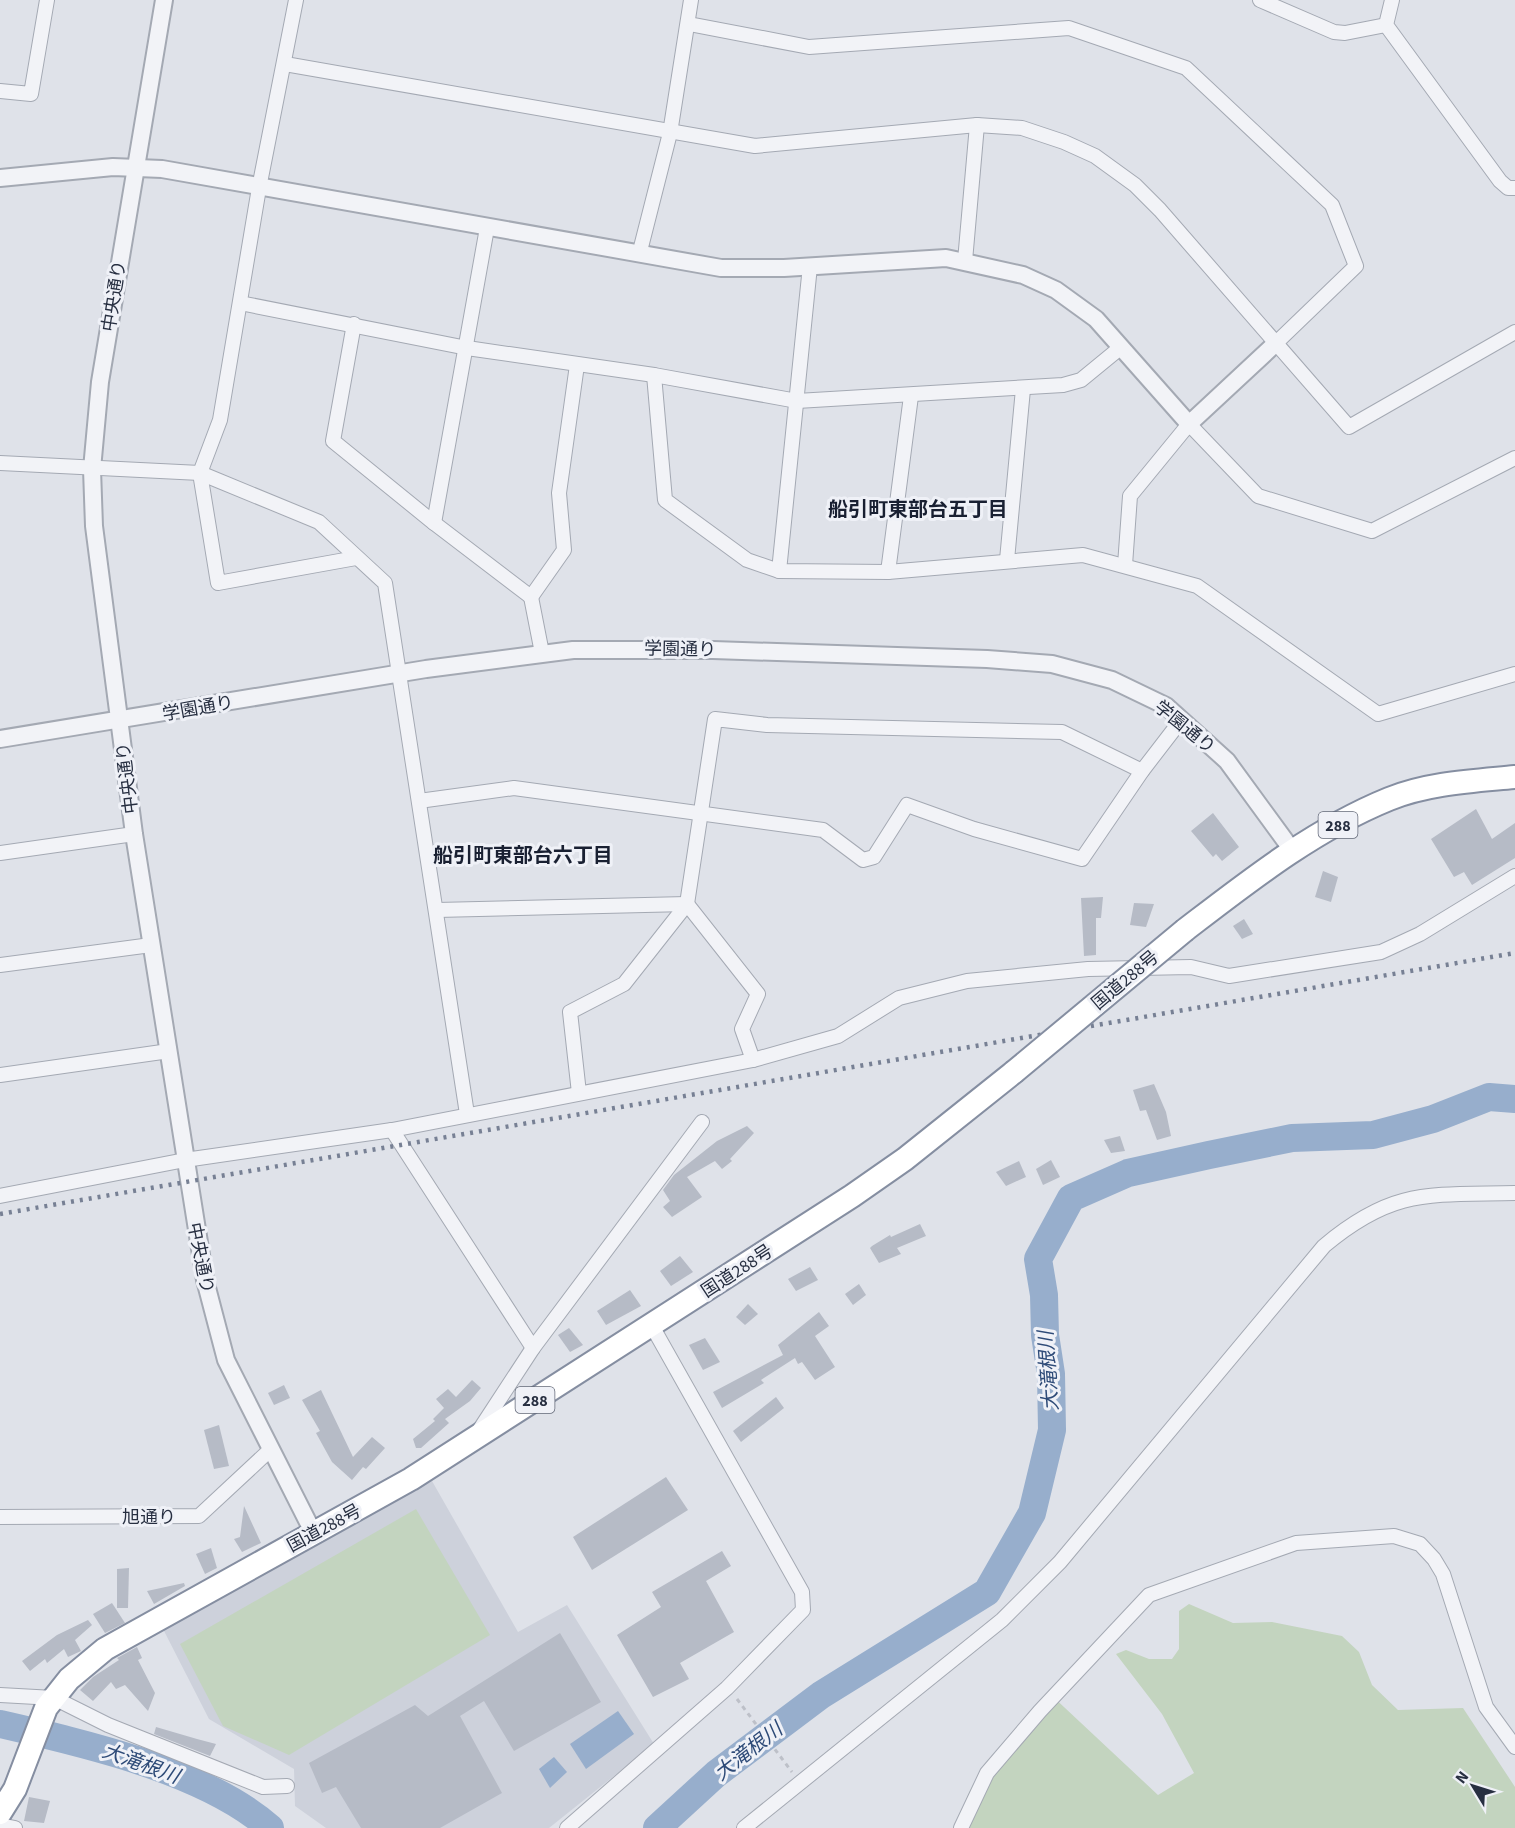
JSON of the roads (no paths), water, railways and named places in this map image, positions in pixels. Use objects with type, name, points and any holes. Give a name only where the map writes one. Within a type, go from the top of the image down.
[{"type":"highway","name":"国道288号","points":[[0,1814],[15,1789],[50,1703],[69,1679],[105,1649],[361,1509],[652,1326],[905,1159],[1185,930],[1292,850],[1390,798],[1450,783],[1515,777]]},
{"type":"street","points":[[0,91],[31,94],[47,0]]},
{"type":"street","name":"中央通り","points":[[164,0],[100,382],[92,469],[94,526],[134,834],[195,1230],[220,1342],[240,1392],[314,1534]]},
{"type":"street","points":[[296,0],[259,188],[220,420],[200,473],[218,584],[356,558]]},
{"type":"street","points":[[640,251],[670,132],[692,0]]},
{"type":"street","points":[[1260,0],[1334,32],[1346,33],[1386,25]]},
{"type":"street","points":[[1392,0],[1386,25],[1500,181],[1508,188],[1515,188]]},
{"type":"street","points":[[689,24],[809,47],[1069,28],[1186,68],[1332,205],[1356,266],[1189,424],[1130,496],[1125,565]]},
{"type":"street","points":[[285,64],[755,146],[809,143],[977,125],[1022,128],[1064,142],[1095,156],[1135,185],[1160,210],[1349,427],[1515,332]]},
{"type":"street","points":[[965,261],[977,125]]},
{"type":"street","points":[[0,178],[136,167],[162,169],[487,228],[640,251],[721,268],[810,266],[926,259],[965,261],[1023,275],[1056,290],[1096,319],[1189,424],[1258,496],[1372,531],[1515,458]]},
{"type":"street","points":[[434,524],[487,228]]},
{"type":"street","points":[[779,571],[810,266]]},
{"type":"street","points":[[240,303],[467,348],[654,375],[796,401],[1023,389],[1081,380],[1120,348]]},
{"type":"street","points":[[354,324],[333,441],[434,524],[531,597],[542,653]]},
{"type":"street","points":[[531,597],[564,550],[559,493],[577,365]]},
{"type":"street","points":[[654,375],[665,500],[747,560],[779,571],[888,573],[1007,560],[1083,555],[1125,565],[1197,586],[1377,714],[1515,674]]},
{"type":"street","points":[[1007,560],[1023,389]]},
{"type":"street","points":[[888,573],[911,396]]},
{"type":"street","points":[[0,463],[200,473],[319,522],[385,583],[467,1114]]},
{"type":"street","name":"学園通り","points":[[0,739],[401,675],[437,667],[542,653],[644,648],[987,658],[1052,664],[1112,680],[1166,706],[1227,761],[1292,850]]},
{"type":"street","points":[[579,1093],[570,1012],[624,984],[687,904],[715,719],[768,725],[1062,732],[1142,771]]},
{"type":"street","points":[[419,801],[514,788],[823,830],[863,860],[874,857],[907,805],[974,830],[1082,859],[1142,771],[1182,719]]},
{"type":"street","points":[[0,853],[134,834]]},
{"type":"street","points":[[0,1196],[185,1161],[392,1130],[753,1060],[838,1036],[899,998],[968,981],[1088,969],[1179,967],[1191,967],[1229,976],[1381,952],[1420,934],[1515,876]]},
{"type":"street","points":[[437,910],[687,904]]},
{"type":"street","points":[[687,904],[758,994],[742,1029],[753,1060]]},
{"type":"street","points":[[0,965],[151,945]]},
{"type":"street","points":[[0,1075],[169,1051]]},
{"type":"street","points":[[474,1439],[534,1348],[702,1122]]},
{"type":"street","points":[[392,1130],[534,1348]]},
{"type":"street","points":[[744,1828],[1010,1612],[1060,1562],[1308,1264],[1346,1228],[1387,1204],[1422,1195],[1515,1192]]},
{"type":"street","points":[[567,1828],[727,1689],[803,1610],[802,1592],[652,1326]]},
{"type":"street","name":"旭通り","points":[[0,1517],[199,1516],[271,1449]]},
{"type":"street","points":[[961,1828],[987,1773],[1064,1685],[1149,1595],[1296,1543],[1394,1536],[1420,1544],[1434,1559],[1443,1574],[1486,1707],[1515,1747]]},
{"type":"street","points":[[0,1695],[50,1703],[262,1787],[287,1786]]},
{"type":"street","points":[[0,1825],[15,1828]]},
{"type":"water","points":[[618,1711],[634,1734],[586,1769],[570,1744]]},
{"type":"water","points":[[554,1757],[567,1772],[550,1788],[539,1769]]},
{"type":"waterway","name":"大滝根川","points":[[657,1828],[716,1774],[821,1695],[987,1592],[1032,1513],[1052,1430],[1051,1374],[1045,1335],[1044,1295],[1038,1259],[1071,1198],[1128,1173],[1292,1138],[1373,1135],[1433,1119],[1489,1097],[1515,1099]]},
{"type":"waterway","name":"大滝根川","points":[[0,1724],[105,1750],[178,1775],[212,1790],[243,1808],[270,1828]]},
{"type":"railway","points":[[0,1214],[1515,953]]},
{"type":"district","name":"船引町東部台五丁目","points":[[918,509]]},
{"type":"district","name":"船引町東部台六丁目","points":[[523,855]]}]
